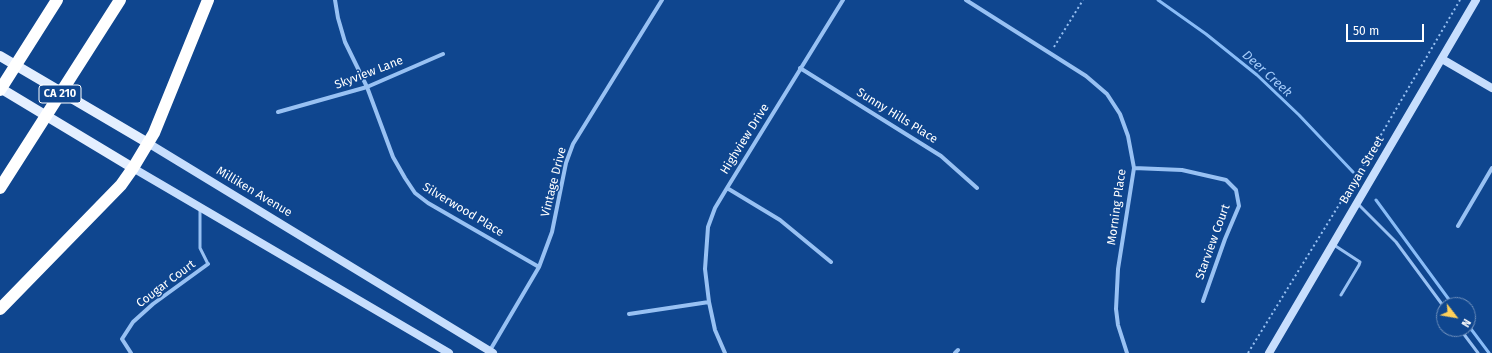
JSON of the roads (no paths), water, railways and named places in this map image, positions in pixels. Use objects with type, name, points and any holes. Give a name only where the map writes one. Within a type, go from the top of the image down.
[{"type":"highway","points":[[0,89],[57,0]]},
{"type":"highway","name":"CA 210","points":[[0,188],[120,0]]},
{"type":"highway","points":[[0,309],[121,185],[133,168],[154,133],[208,0]]},
{"type":"main road","name":"Banyan Street","points":[[1269,353],[1476,0]]},
{"type":"main road","name":"Milliken Avenue","points":[[0,56],[148,143],[490,352]]},
{"type":"main road","points":[[1442,59],[1492,88]]},
{"type":"main road","points":[[0,89],[449,353]]},
{"type":"street","name":"Silverwood Place","points":[[335,0],[338,18],[345,42],[367,88],[394,157],[415,193],[428,203],[539,266]]},
{"type":"street","name":"Vintage Drive","points":[[490,352],[539,266],[552,232],[566,163],[573,144],[662,0]]},
{"type":"street","name":"Highview Drive","points":[[725,353],[715,330],[709,302],[705,269],[708,227],[715,208],[843,0]]},
{"type":"street","name":"Morning Place","points":[[966,0],[1086,76],[1107,94],[1120,114],[1128,136],[1134,168],[1118,269],[1116,309],[1118,325],[1127,353]]},
{"type":"street","name":"Skyview Lane","points":[[278,112],[367,88],[443,54]]},
{"type":"street","name":"Sunny Hills Place","points":[[800,68],[941,156],[977,188]]},
{"type":"street","name":"Starview Court","points":[[1134,168],[1182,170],[1226,180],[1236,190],[1239,206],[1203,301]]},
{"type":"street","points":[[1458,226],[1492,168]]},
{"type":"street","points":[[727,188],[780,220],[831,262]]},
{"type":"street","name":"Cougar Court","points":[[131,353],[122,338],[132,322],[153,304],[208,264]]},
{"type":"street","points":[[629,314],[709,302]]},
{"type":"lane","points":[[1357,203],[1396,242],[1437,297]]},
{"type":"lane","points":[[200,207],[200,248],[208,264]]},
{"type":"lane","points":[[1333,244],[1360,262],[1341,295]]},
{"type":"lane","points":[[1466,337],[1478,353]]},
{"type":"waterway","name":"Deer Creek","points":[[1158,0],[1206,34],[1257,75],[1299,115],[1353,172]]},
{"type":"waterway","name":"Deer Creek","points":[[1376,200],[1447,297]]},
{"type":"waterway","name":"Deer Creek","points":[[1476,336],[1489,353]]}]
